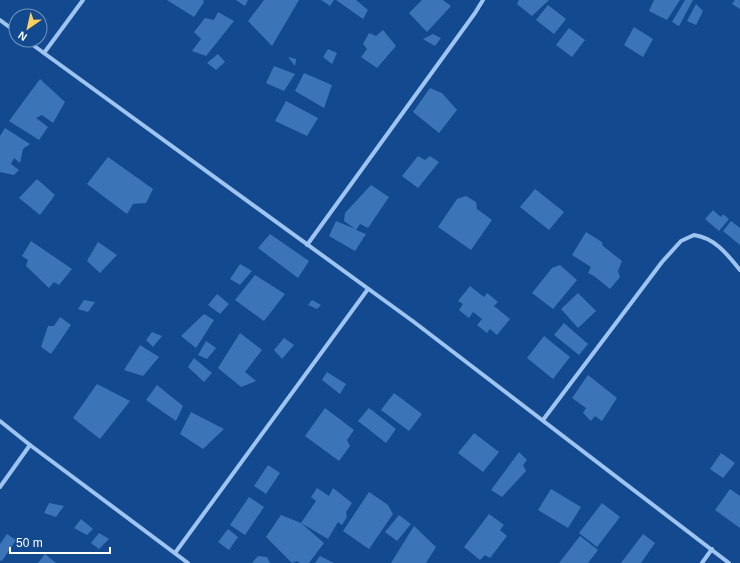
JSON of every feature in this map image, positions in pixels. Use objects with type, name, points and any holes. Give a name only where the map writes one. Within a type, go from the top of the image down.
[{"type":"street","points":[[44,53],[83,0]]},
{"type":"street","points":[[307,245],[471,20],[483,0]]},
{"type":"street","points":[[37,48],[368,289],[543,420],[729,563]]},
{"type":"street","points":[[543,420],[658,268],[681,242],[694,234],[706,237],[722,249],[740,270]]},
{"type":"street","points":[[175,553],[368,289]]},
{"type":"street","points":[[0,421],[188,563]]},
{"type":"street","points":[[0,487],[30,445]]},
{"type":"street","points":[[702,563],[712,549]]},
{"type":"building","points":[[167,0],[203,0],[204,2],[194,17]]},
{"type":"building","points":[[236,0],[248,0],[245,6]]},
{"type":"building","points":[[264,0],[299,0],[272,46],[248,21]]},
{"type":"building","points":[[321,0],[334,0],[330,6]]},
{"type":"building","points":[[336,0],[356,0],[368,10],[363,19]]},
{"type":"building","points":[[422,0],[443,0],[451,6],[427,32],[409,13]]},
{"type":"building","points":[[519,0],[549,0],[532,16],[517,4]]},
{"type":"building","points":[[654,0],[680,0],[667,20],[649,11]]},
{"type":"building","points":[[685,0],[693,0],[679,26],[672,22]]},
{"type":"building","points":[[735,0],[740,0],[740,9],[732,4]]},
{"type":"building","points":[[696,4],[703,11],[696,25],[687,21]]},
{"type":"building","points":[[548,5],[566,19],[554,34],[536,20]]},
{"type":"building","points":[[218,12],[234,21],[206,56],[192,51],[201,39],[194,32],[205,18],[214,20]]},
{"type":"building","points":[[634,27],[653,39],[643,57],[624,45]]},
{"type":"building","points":[[569,28],[585,40],[572,57],[556,45]]},
{"type":"building","points":[[383,30],[396,46],[377,68],[361,57],[367,49],[363,44],[369,33],[376,36]]},
{"type":"building","points":[[433,34],[441,38],[435,46],[423,39]]},
{"type":"building","points":[[328,49],[337,53],[332,64],[323,57]]},
{"type":"building","points":[[218,54],[225,62],[216,70],[207,63]]},
{"type":"building","points":[[288,57],[296,59],[295,66]]},
{"type":"building","points":[[274,66],[295,74],[284,91],[266,83]]},
{"type":"building","points":[[304,73],[332,85],[324,108],[295,91]]},
{"type":"building","points":[[40,79],[65,102],[53,123],[42,115],[36,118],[48,127],[39,140],[9,121]]},
{"type":"building","points":[[430,88],[442,93],[457,110],[439,133],[413,112]]},
{"type":"building","points":[[286,101],[318,118],[307,136],[275,121]]},
{"type":"building","points":[[5,128],[30,144],[23,149],[20,163],[14,158],[11,164],[19,170],[14,175],[0,172],[0,136]]},
{"type":"building","points":[[418,156],[425,160],[430,156],[439,162],[418,188],[402,176]]},
{"type":"building","points":[[108,157],[153,189],[146,203],[133,204],[127,214],[87,184]]},
{"type":"building","points":[[37,179],[55,195],[40,215],[19,198]]},
{"type":"building","points":[[371,185],[389,197],[368,228],[360,224],[356,230],[366,234],[355,251],[329,236],[336,221],[355,229],[344,221],[345,213]]},
{"type":"building","points":[[535,189],[564,212],[549,230],[520,207]]},
{"type":"building","points":[[466,196],[476,202],[477,209],[492,220],[471,250],[438,227],[457,199]]},
{"type":"building","points":[[713,210],[721,217],[723,214],[729,219],[719,231],[705,219]]},
{"type":"building","points":[[731,221],[740,228],[740,245],[723,231]]},
{"type":"building","points":[[586,232],[602,242],[603,246],[622,261],[618,271],[620,277],[610,289],[588,273],[591,267],[572,255]]},
{"type":"building","points":[[270,234],[309,261],[298,278],[258,248]]},
{"type":"building","points":[[31,241],[72,269],[59,285],[54,282],[49,288],[26,266],[28,260],[22,256]]},
{"type":"building","points":[[98,242],[117,255],[100,273],[87,261]]},
{"type":"building","points":[[240,264],[252,271],[240,285],[230,279]]},
{"type":"building","points":[[560,265],[577,280],[553,309],[532,293],[552,268]]},
{"type":"building","points":[[255,275],[285,294],[264,321],[235,300]]},
{"type":"building","points":[[470,286],[484,297],[487,293],[498,302],[494,306],[510,319],[497,335],[490,329],[487,333],[477,325],[482,319],[473,312],[469,318],[459,310],[463,304],[458,301]]},
{"type":"building","points":[[578,293],[596,311],[578,328],[561,309]]},
{"type":"building","points":[[217,294],[229,304],[220,314],[208,305]]},
{"type":"building","points":[[84,300],[95,302],[88,312],[78,309]]},
{"type":"building","points":[[312,300],[321,305],[317,309],[308,305]]},
{"type":"building","points":[[204,314],[214,320],[196,348],[181,336]]},
{"type":"building","points":[[60,317],[71,325],[51,354],[41,347],[48,326],[54,326]]},
{"type":"building","points":[[564,323],[588,344],[579,355],[554,335]]},
{"type":"building","points":[[152,332],[162,336],[153,347],[146,340]]},
{"type":"building","points":[[240,333],[262,350],[245,372],[256,381],[241,387],[218,368]]},
{"type":"building","points":[[544,336],[570,357],[553,379],[527,358]]},
{"type":"building","points":[[284,338],[294,345],[282,359],[274,350]]},
{"type":"building","points":[[206,341],[216,348],[207,359],[198,355]]},
{"type":"building","points":[[140,345],[159,357],[143,376],[124,370]]},
{"type":"building","points":[[194,358],[212,373],[204,382],[188,367]]},
{"type":"building","points":[[327,372],[346,384],[340,394],[322,380]]},
{"type":"building","points":[[588,375],[617,398],[602,421],[595,416],[591,421],[583,413],[586,408],[572,398]]},
{"type":"building","points":[[97,384],[130,401],[100,439],[73,418]]},
{"type":"building","points":[[157,385],[183,406],[176,421],[146,400]]},
{"type":"building","points":[[394,393],[422,414],[409,431],[381,410]]},
{"type":"building","points":[[325,408],[354,430],[347,440],[350,446],[339,461],[305,436]]},
{"type":"building","points":[[369,408],[396,429],[386,443],[358,421]]},
{"type":"building","points":[[191,412],[224,429],[203,449],[180,434]]},
{"type":"building","points":[[474,433],[499,452],[483,472],[458,453]]},
{"type":"building","points":[[519,452],[527,460],[523,465],[526,471],[502,497],[491,490]]},
{"type":"building","points":[[721,453],[735,463],[723,478],[710,469]]},
{"type":"building","points":[[268,465],[280,473],[266,494],[254,486]]},
{"type":"building","points":[[317,488],[329,496],[333,488],[352,503],[346,512],[347,517],[342,525],[338,522],[328,539],[301,523],[316,501],[311,497]]},
{"type":"building","points":[[551,489],[581,507],[568,528],[538,510]]},
{"type":"building","points":[[730,489],[740,496],[740,528],[715,510]]},
{"type":"building","points":[[369,492],[388,505],[393,514],[369,549],[343,531]]},
{"type":"building","points":[[249,497],[264,507],[245,535],[230,525]]},
{"type":"building","points":[[49,503],[64,506],[56,517],[44,513]]},
{"type":"building","points":[[602,503],[620,517],[597,547],[579,533]]},
{"type":"building","points":[[489,514],[504,525],[500,530],[507,536],[490,558],[485,555],[480,560],[464,547]]},
{"type":"building","points":[[281,515],[301,523],[324,543],[309,563],[300,563],[297,561],[292,563],[266,537]]},
{"type":"building","points":[[399,515],[411,524],[397,541],[385,532]]},
{"type":"building","points":[[81,519],[93,529],[87,535],[74,528]]},
{"type":"building","points":[[414,526],[436,547],[426,563],[391,563]]},
{"type":"building","points":[[228,529],[238,537],[229,550],[218,542]]},
{"type":"building","points":[[99,533],[109,539],[99,549],[91,543]]},
{"type":"building","points":[[7,534],[16,540],[2,561],[0,560],[0,544]]},
{"type":"building","points":[[643,534],[655,543],[641,563],[621,563]]},
{"type":"building","points":[[580,536],[598,550],[588,563],[559,563]]},
{"type":"building","points":[[45,554],[56,563],[38,563]]},
{"type":"building","points":[[258,556],[267,557],[270,563],[252,563]]},
{"type":"building","points":[[320,556],[334,563],[315,563]]}]
